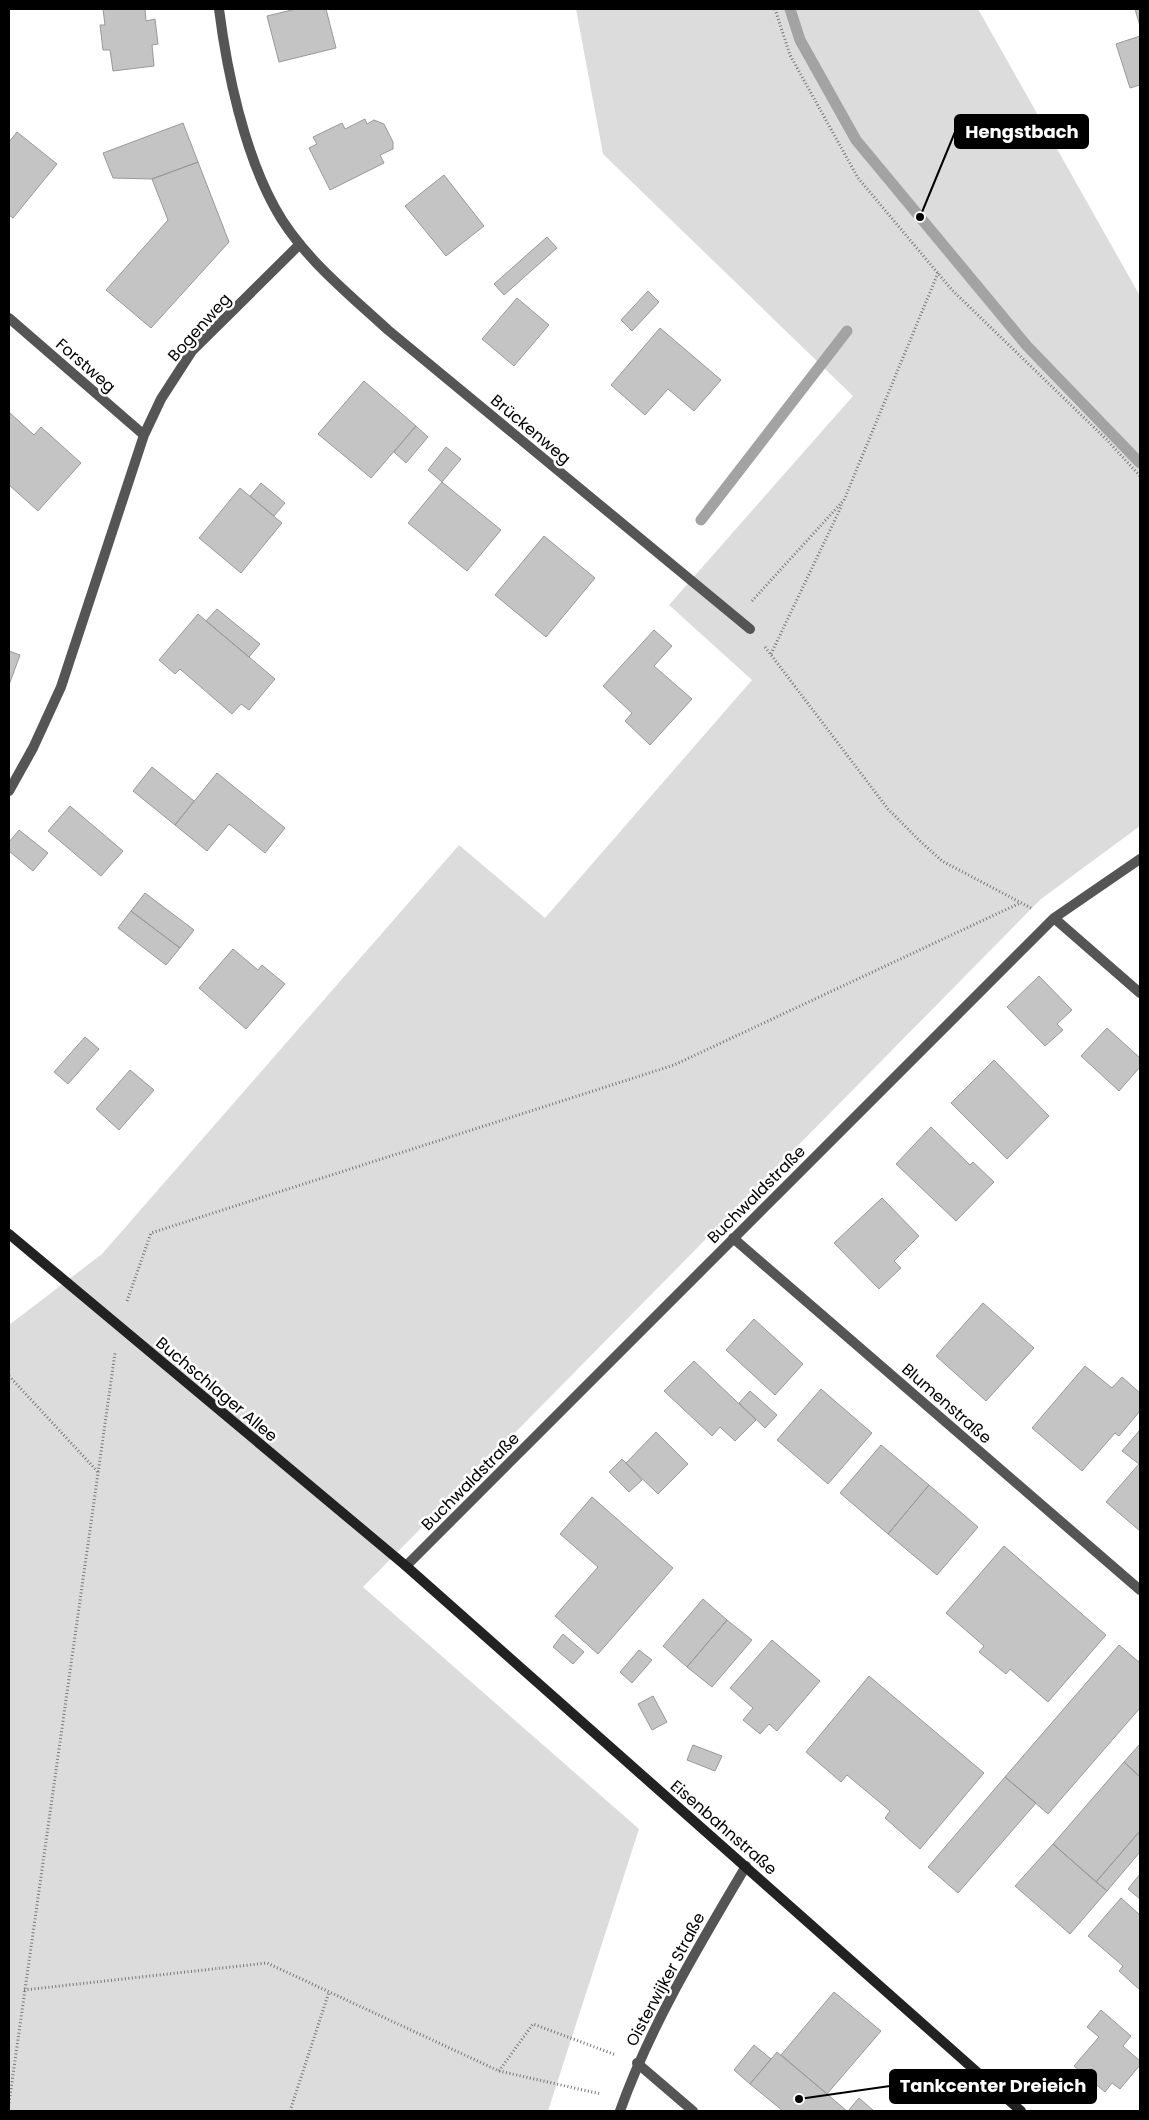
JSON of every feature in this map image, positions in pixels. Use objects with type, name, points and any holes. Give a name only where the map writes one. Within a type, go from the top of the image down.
[{"type":"main road","name":"Buchschlager Allee","points":[[9,1234],[406,1566]]},
{"type":"main road","name":"Eisenbahnstraße","points":[[406,1566],[1021,2111]]},
{"type":"street","points":[[219,9],[233,90],[261,178],[275,209],[300,244]]},
{"type":"street","name":"Bogenweg","points":[[9,791],[33,748],[61,687],[144,435],[161,399],[192,351],[300,244]]},
{"type":"street","name":"Brückenweg","points":[[300,244],[334,280],[388,330],[750,630]]},
{"type":"street","name":"Forstweg","points":[[9,318],[144,435]]},
{"type":"street","name":"Buchwaldstraße","points":[[406,1566],[1054,918],[1140,859]]},
{"type":"street","points":[[1054,918],[1140,993]]},
{"type":"street","name":"Blumenstraße","points":[[733,1238],[1140,1590]]},
{"type":"street","name":"Oisterwijker Straße","points":[[620,2111],[637,2063],[686,1966],[746,1866]]},
{"type":"street","points":[[637,2063],[693,2111]]},
{"type":"path","points":[[775,9],[790,55],[858,178],[952,290],[1107,440],[1140,476]]},
{"type":"path","points":[[771,654],[844,500],[938,273]]},
{"type":"path","points":[[737,618],[844,500]]},
{"type":"path","points":[[750,630],[771,654],[888,809],[920,841],[942,861],[1020,903],[1054,918]]},
{"type":"path","points":[[9,2102],[119,1327],[151,1233],[674,1065],[1020,903]]},
{"type":"path","points":[[9,1376],[98,1472]]},
{"type":"path","points":[[24,1990],[267,1964],[499,2071],[624,2100]]},
{"type":"path","points":[[290,2111],[329,1992]]},
{"type":"path","points":[[499,2071],[533,2024],[637,2063]]},
{"type":"shaded area","points":[[576,9],[978,9],[1140,296],[1140,826],[1041,899],[363,1587],[639,1829],[548,2111],[9,2111],[9,1325],[102,1254],[459,845],[545,918],[752,680],[669,605],[853,396],[603,154]]},
{"type":"building","points":[[103,9],[145,9],[146,21],[155,19],[158,44],[152,45],[154,66],[113,71],[110,50],[103,50],[100,25],[105,25]]},
{"type":"building","points":[[296,9],[326,9],[336,48],[279,62],[267,16]]},
{"type":"building","points":[[1135,9],[1140,9],[1140,26]]},
{"type":"building","points":[[1140,36],[1140,85],[1130,88],[1116,44]]},
{"type":"building","points":[[365,119],[367,124],[374,120],[384,124],[393,142],[393,149],[380,155],[384,163],[330,190],[309,148],[317,144],[313,137],[342,123],[345,129]]},
{"type":"building","points":[[183,123],[198,162],[152,179],[113,178],[103,153]]},
{"type":"building","points":[[17,132],[57,164],[13,218],[9,215],[9,142]]},
{"type":"building","points":[[198,162],[229,242],[151,328],[106,290],[168,220],[152,179]]},
{"type":"building","points":[[444,175],[484,226],[446,256],[405,206]]},
{"type":"building","points":[[547,237],[557,248],[504,295],[494,284]]},
{"type":"building","points":[[648,291],[659,302],[632,331],[621,320]]},
{"type":"building","points":[[517,298],[549,325],[514,366],[482,339]]},
{"type":"building","points":[[660,328],[721,380],[694,411],[668,389],[645,415],[611,385]]},
{"type":"building","points":[[364,381],[416,426],[371,478],[318,434]]},
{"type":"building","points":[[9,412],[34,435],[41,427],[81,463],[38,511],[9,485]]},
{"type":"building","points":[[416,426],[428,437],[406,463],[394,452]]},
{"type":"building","points":[[446,447],[461,459],[442,482],[428,470]]},
{"type":"building","points":[[442,482],[501,530],[467,571],[408,523]]},
{"type":"building","points":[[261,483],[285,503],[274,516],[250,496]]},
{"type":"building","points":[[240,488],[282,523],[241,573],[199,538]]},
{"type":"building","points":[[544,536],[595,578],[546,637],[495,595]]},
{"type":"building","points":[[217,609],[260,644],[249,657],[206,621]]},
{"type":"building","points":[[198,614],[275,679],[249,710],[241,704],[232,714],[180,669],[175,674],[159,660]]},
{"type":"building","points":[[654,630],[672,646],[654,666],[692,699],[650,745],[625,721],[632,713],[603,686]]},
{"type":"building","points":[[9,651],[20,655],[9,685]]},
{"type":"building","points":[[152,767],[194,801],[175,825],[133,791]]},
{"type":"building","points":[[217,773],[285,828],[265,853],[229,824],[207,851],[175,825]]},
{"type":"building","points":[[70,806],[123,851],[101,876],[48,831]]},
{"type":"building","points":[[19,830],[48,853],[33,871],[9,851],[9,842]]},
{"type":"building","points":[[145,893],[194,930],[180,948],[131,911]]},
{"type":"building","points":[[131,911],[180,948],[166,965],[118,928]]},
{"type":"building","points":[[233,949],[258,970],[262,965],[285,984],[246,1029],[199,988]]},
{"type":"building","points":[[1039,976],[1072,1010],[1057,1024],[1063,1030],[1045,1046],[1007,1007]]},
{"type":"building","points":[[1107,1028],[1140,1058],[1140,1067],[1119,1091],[1081,1056]]},
{"type":"building","points":[[85,1037],[99,1049],[68,1084],[54,1072]]},
{"type":"building","points":[[994,1060],[1049,1116],[1007,1159],[951,1103]]},
{"type":"building","points":[[130,1070],[154,1090],[119,1130],[96,1109]]},
{"type":"building","points":[[931,1127],[970,1165],[973,1162],[994,1182],[956,1221],[896,1164]]},
{"type":"building","points":[[882,1198],[919,1236],[894,1261],[901,1268],[879,1289],[834,1243]]},
{"type":"building","points":[[983,1303],[1034,1348],[986,1401],[936,1356]]},
{"type":"building","points":[[754,1319],[803,1364],[775,1395],[726,1350]]},
{"type":"building","points":[[694,1361],[756,1420],[735,1441],[720,1427],[712,1436],[664,1391]]},
{"type":"building","points":[[1085,1366],[1112,1388],[1122,1377],[1140,1393],[1140,1411],[1119,1436],[1115,1433],[1082,1471],[1032,1428]]},
{"type":"building","points":[[821,1389],[872,1433],[828,1484],[777,1440]]},
{"type":"building","points":[[750,1391],[777,1415],[765,1428],[739,1403]]},
{"type":"building","points":[[1140,1430],[1140,1463],[1139,1464],[1122,1451]]},
{"type":"building","points":[[656,1432],[688,1464],[658,1494],[626,1463]]},
{"type":"building","points":[[881,1445],[929,1485],[888,1534],[840,1493]]},
{"type":"building","points":[[622,1459],[642,1480],[629,1492],[609,1472]]},
{"type":"building","points":[[1139,1464],[1140,1466],[1140,1531],[1106,1502]]},
{"type":"building","points":[[929,1485],[978,1527],[937,1575],[888,1534]]},
{"type":"building","points":[[592,1497],[673,1568],[598,1654],[555,1616],[598,1567],[560,1534]]},
{"type":"building","points":[[1004,1546],[1106,1635],[1048,1702],[1010,1669],[1006,1674],[979,1652],[984,1646],[946,1613]]},
{"type":"building","points":[[703,1599],[727,1620],[687,1667],[663,1646]]},
{"type":"building","points":[[727,1620],[752,1640],[712,1687],[687,1667]]},
{"type":"building","points":[[563,1634],[584,1652],[573,1664],[553,1647]]},
{"type":"building","points":[[772,1640],[820,1681],[777,1731],[769,1724],[760,1734],[743,1720],[753,1708],[730,1688]]},
{"type":"building","points":[[1119,1645],[1140,1663],[1140,1708],[1048,1814],[1005,1777]]},
{"type":"building","points":[[639,1650],[652,1660],[632,1683],[620,1672]]},
{"type":"building","points":[[869,1676],[984,1773],[920,1849],[885,1818],[890,1811],[847,1775],[841,1782],[806,1752]]},
{"type":"building","points":[[653,1696],[667,1722],[652,1730],[638,1704]]},
{"type":"building","points":[[1140,1744],[1140,1777],[1124,1762]]},
{"type":"building","points":[[693,1745],[722,1756],[715,1771],[687,1760]]},
{"type":"building","points":[[1124,1762],[1140,1777],[1140,1831],[1096,1882],[1053,1844]]},
{"type":"building","points":[[1005,1777],[1036,1803],[958,1893],[928,1867]]},
{"type":"building","points":[[1140,1831],[1140,1852],[1107,1891],[1096,1882]]},
{"type":"building","points":[[1053,1844],[1107,1891],[1070,1934],[1015,1886]]},
{"type":"building","points":[[1140,1874],[1140,1899],[1128,1889]]},
{"type":"building","points":[[1121,1898],[1140,1915],[1140,1990],[1119,1971],[1123,1966],[1088,1936]]},
{"type":"building","points":[[834,1992],[881,2031],[827,2094],[781,2055]]},
{"type":"building","points":[[1101,2010],[1131,2036],[1123,2046],[1140,2061],[1140,2065],[1120,2089],[1112,2083],[1105,2092],[1074,2066],[1099,2037],[1087,2027]]},
{"type":"building","points":[[754,2045],[771,2059],[750,2084],[734,2070]]},
{"type":"building","points":[[777,2052],[847,2111],[783,2111],[750,2084]]},
{"type":"building","points":[[859,2098],[874,2111],[848,2111]]},
{"type":"waterway","points":[[790,9],[800,40],[856,140],[1027,346],[1140,463]]},
{"type":"waterway","points":[[701,520],[847,331]]},
{"type":"place","name":"Hengstbach","points":[[920,217]]},
{"type":"place","name":"Tankcenter Dreieich","points":[[799,2099]]}]
